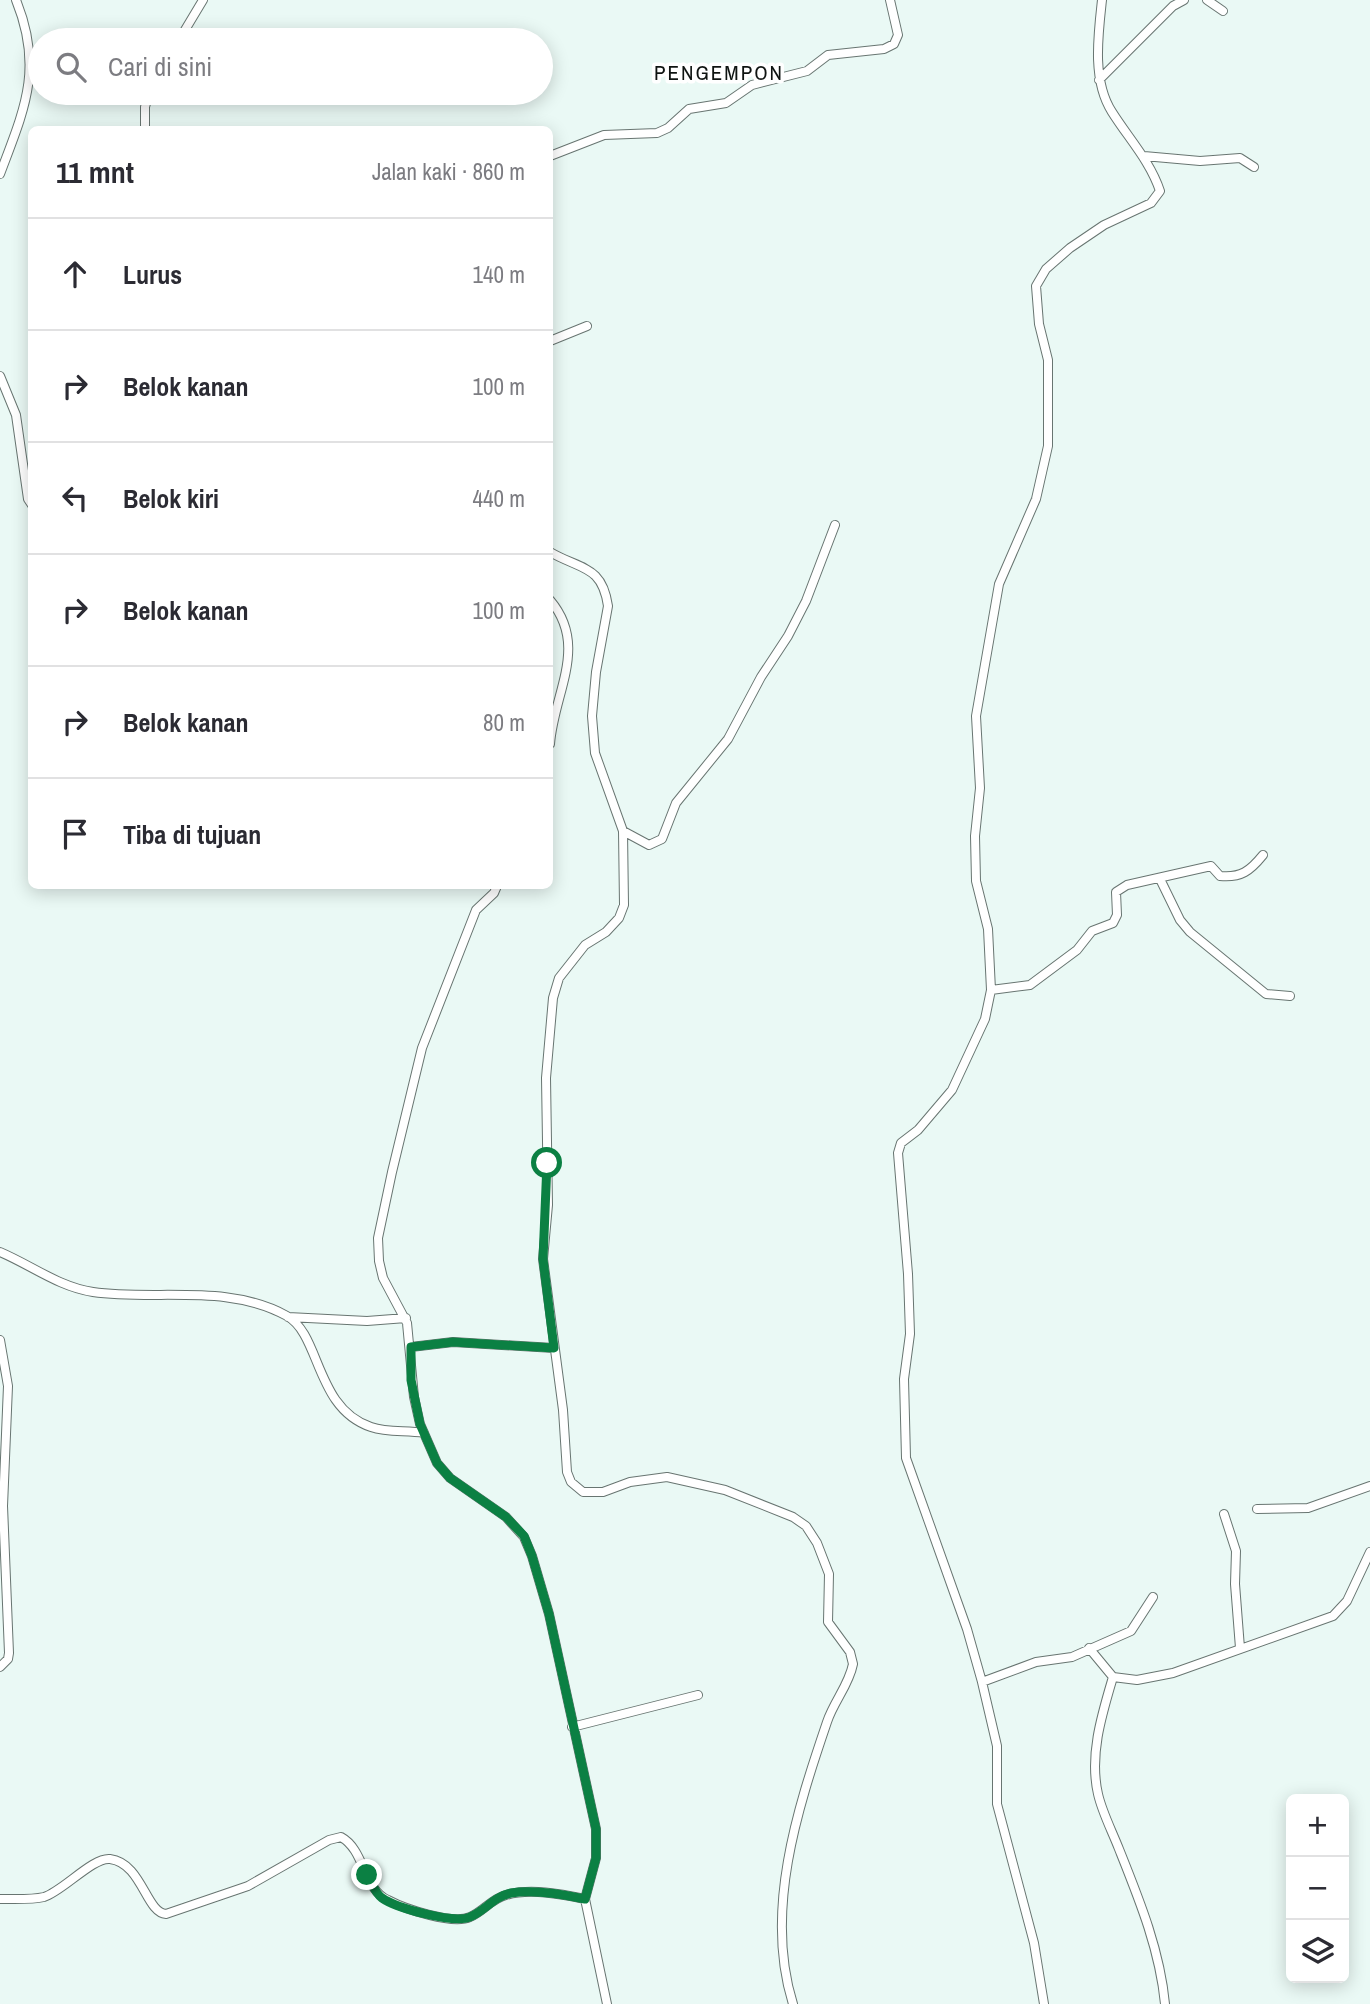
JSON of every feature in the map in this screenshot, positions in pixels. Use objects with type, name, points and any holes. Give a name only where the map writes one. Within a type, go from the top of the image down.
[{"type":"street","points":[[0,174],[28,99],[28,44],[16,0]]},
{"type":"street","points":[[186,28],[203,0]]},
{"type":"street","points":[[553,155],[604,135],[657,133],[668,128],[688,109],[726,103],[752,85],[807,72],[828,55],[884,49],[894,44],[898,35],[890,0]]},
{"type":"street","points":[[1044,2004],[1034,1943],[997,1804],[997,1746],[982,1682],[967,1629],[906,1458],[904,1379],[910,1334],[898,1153],[901,1143],[918,1130],[952,1090],[985,1019],[991,990],[988,929],[976,881],[975,836],[979,788],[976,716],[999,584],[1035,499],[1048,446],[1048,360],[1039,324],[1036,286],[1046,269],[1070,248],[1104,225],[1156,200],[1160,191],[1144,156],[1110,110],[1099,80],[1102,0]]},
{"type":"street","points":[[1099,80],[1173,6],[1184,0]]},
{"type":"street","points":[[1207,0],[1223,11]]},
{"type":"street","points":[[145,126],[146,105]]},
{"type":"street","points":[[1144,156],[1200,161],[1240,158],[1254,167]]},
{"type":"street","points":[[553,340],[587,326]]},
{"type":"street","points":[[0,376],[16,415],[28,499]]},
{"type":"street","points":[[623,831],[649,845],[662,839],[676,803],[728,740],[756,686],[788,636],[828,549],[835,525]]},
{"type":"street","points":[[553,553],[586,568],[603,582],[608,606],[596,672],[592,716],[595,753],[623,831],[624,905],[619,918],[606,932],[585,945],[567,964],[554,998],[546,1077],[548,1205],[543,1259],[563,1410],[567,1472],[571,1482],[583,1492],[603,1492],[630,1482],[667,1477],[725,1490],[793,1517],[806,1526],[829,1574],[828,1622],[850,1652],[853,1664],[849,1680],[828,1718],[788,1857],[782,1888],[783,1954],[793,2004]]},
{"type":"street","points":[[553,606],[565,628],[570,645],[553,717]]},
{"type":"street","points":[[991,990],[1030,985],[1077,950],[1092,931],[1116,920],[1116,892],[1140,881],[1160,879],[1211,866],[1220,876],[1240,876],[1248,872],[1262,855]]},
{"type":"street","points":[[1160,879],[1180,920],[1190,932],[1266,994],[1290,996]]},
{"type":"street","points":[[496,889],[476,910],[422,1048],[392,1172],[379,1238],[379,1261],[383,1278],[406,1318],[411,1347],[411,1380],[424,1433],[437,1463],[450,1478],[506,1517],[524,1536],[549,1614],[597,1838],[596,1858],[585,1899],[607,2004]]},
{"type":"street","points":[[0,1252],[61,1283],[90,1291],[237,1299],[288,1317],[367,1321],[406,1318]]},
{"type":"street","points":[[288,1317],[304,1333],[322,1378],[334,1399],[355,1419],[385,1432],[424,1433]]},
{"type":"street","points":[[0,1340],[8,1386],[3,1506],[9,1653],[8,1659],[0,1667]]},
{"type":"street","points":[[411,1347],[453,1342],[554,1348]]},
{"type":"street","points":[[1257,1509],[1308,1508],[1370,1486]]},
{"type":"street","points":[[1224,1514],[1236,1551],[1235,1584],[1240,1648]]},
{"type":"street","points":[[1089,1648],[1113,1677],[1137,1681],[1173,1673],[1333,1616],[1347,1601],[1370,1552]]},
{"type":"street","points":[[982,1682],[1036,1662],[1072,1657],[1132,1631],[1153,1597]]},
{"type":"street","points":[[1113,1677],[1101,1719],[1095,1762],[1098,1794],[1141,1903],[1155,1949],[1165,2004]]},
{"type":"street","points":[[572,1727],[698,1695]]},
{"type":"street","points":[[0,1899],[46,1896],[98,1863],[112,1860],[123,1863],[138,1878],[155,1910],[166,1914],[248,1886],[329,1840],[341,1837],[353,1849],[382,1898],[404,1907],[451,1919],[472,1916],[497,1898],[509,1894],[565,1895],[585,1899]]},
{"type":"district","name":"PENGEMPON","points":[[719,72]]},
{"type":"route","points":[[367,1875],[377,1893],[388,1901],[460,1920],[482,1911],[497,1898],[520,1892],[585,1899],[596,1858],[596,1829],[549,1614],[532,1556],[524,1536],[506,1517],[450,1478],[437,1463],[420,1424],[411,1380],[411,1347],[453,1342],[554,1348],[543,1259],[548,1205],[547,1163]]}]
